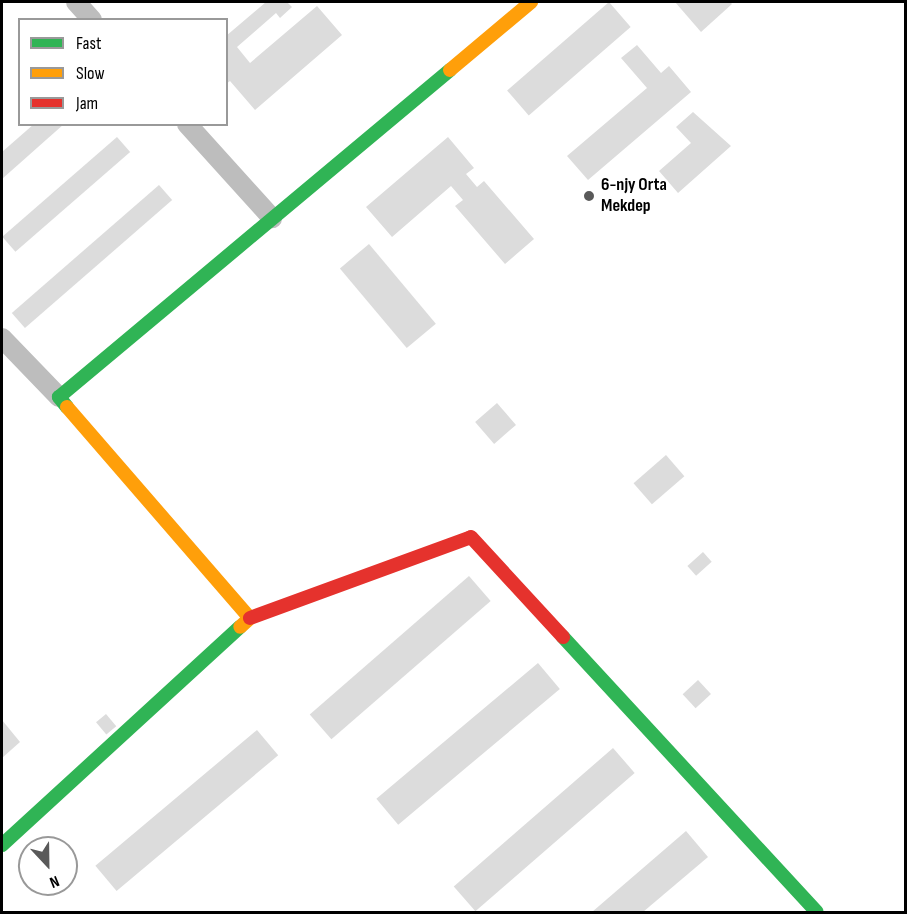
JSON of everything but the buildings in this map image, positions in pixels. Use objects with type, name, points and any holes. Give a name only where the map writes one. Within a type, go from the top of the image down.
[{"type":"street","points":[[76,2],[90,18]]},
{"type":"street","points":[[59,397],[531,2]]},
{"type":"street","points":[[189,126],[272,218]]},
{"type":"street","points":[[2,338],[59,397],[250,618]]},
{"type":"street","points":[[2,845],[250,618],[471,537],[817,912]]},
{"type":"traffic: fast","points":[[67,407],[59,397],[450,70]]},
{"type":"traffic: fast","points":[[2,845],[240,627]]},
{"type":"traffic: fast","points":[[563,637],[817,912]]},
{"type":"traffic: slow","points":[[450,70],[531,2]]},
{"type":"traffic: slow","points":[[67,407],[250,618],[240,627]]},
{"type":"traffic: jam","points":[[250,618],[471,537],[563,637]]},
{"type":"place","name":"6-njy Orta Mekdep","points":[[589,196]]}]
